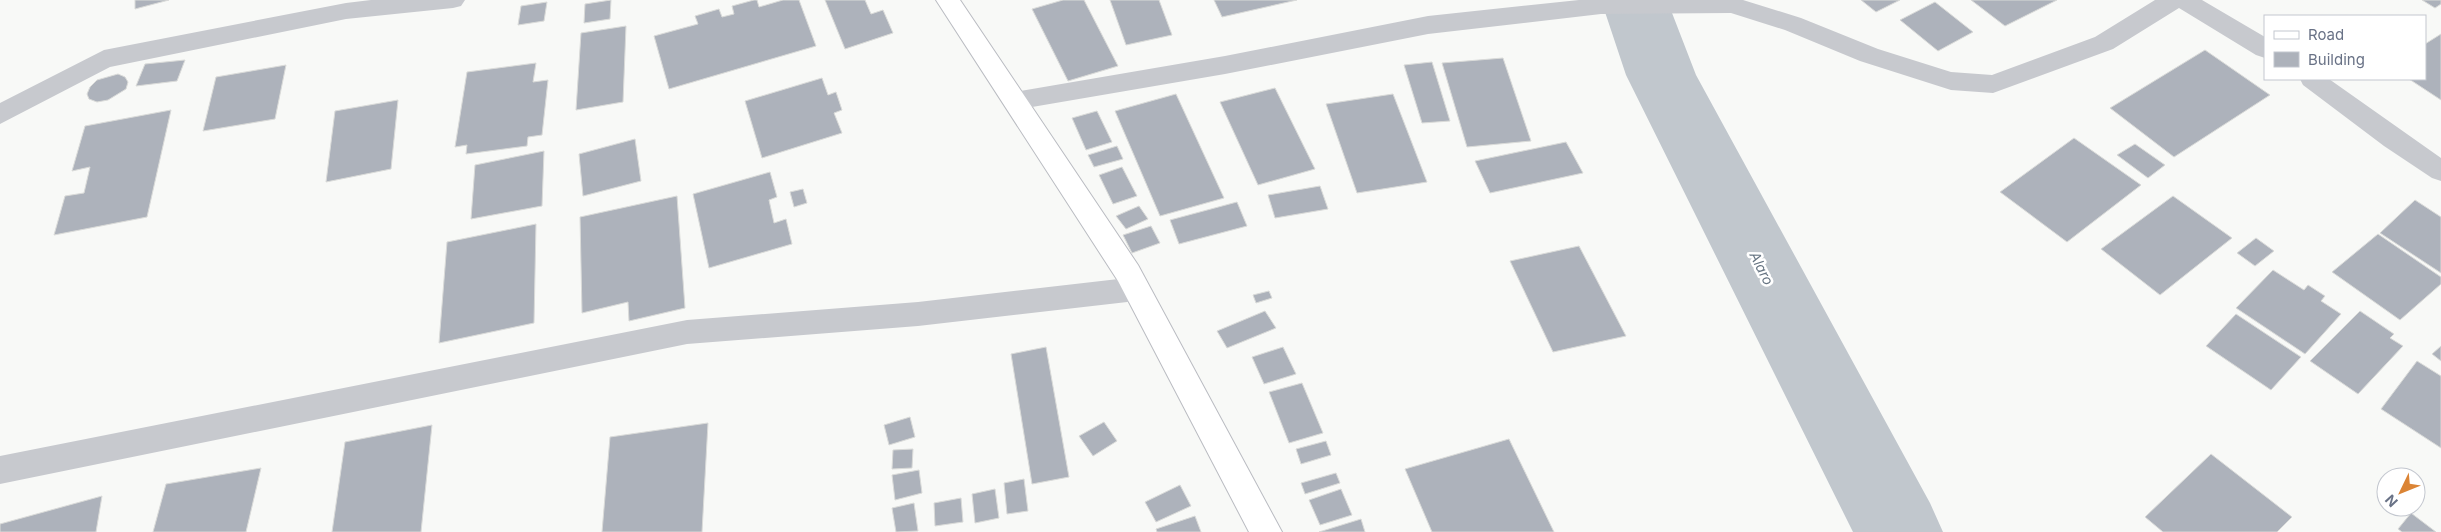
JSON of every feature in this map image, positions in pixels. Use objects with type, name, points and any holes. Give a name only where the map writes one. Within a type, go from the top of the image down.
[{"type":"street","points":[[0,114],[104,59],[345,5],[453,0]]},
{"type":"street","points":[[948,0],[1128,274],[1266,532]]},
{"type":"street","points":[[1015,101],[1225,65],[1428,25],[1601,6],[1732,5],[1793,24],[1869,55],[1951,81],[1992,84],[2104,43],[2173,0]]},
{"type":"street","points":[[2184,0],[2264,48]]},
{"type":"street","points":[[2313,80],[2393,139],[2441,171]]},
{"type":"street","points":[[0,470],[687,332],[918,314],[1136,289]]},
{"type":"building","points":[[135,0],[169,0],[135,9]]},
{"type":"building","points":[[611,0],[610,19],[584,23],[585,4]]},
{"type":"building","points":[[757,0],[759,7],[783,0],[799,0],[816,46],[669,89],[654,36],[698,24],[695,16],[719,9],[722,17],[734,14],[732,6]]},
{"type":"building","points":[[825,0],[865,0],[871,14],[883,10],[893,33],[845,49]]},
{"type":"building","points":[[1063,0],[1084,0],[1118,66],[1068,81],[1032,9]]},
{"type":"building","points":[[1110,0],[1159,0],[1172,35],[1126,45]]},
{"type":"building","points":[[1214,0],[1297,0],[1222,17]]},
{"type":"building","points":[[1861,0],[1900,0],[1876,12]]},
{"type":"building","points":[[1971,0],[2057,0],[2005,26]]},
{"type":"building","points":[[2422,0],[2441,0],[2441,4],[2435,8]]},
{"type":"building","points":[[547,2],[544,21],[518,25],[521,6]]},
{"type":"building","points":[[1935,2],[1973,32],[1938,51],[1900,20]]},
{"type":"building","points":[[626,26],[623,102],[576,110],[581,33]]},
{"type":"building","points":[[2441,34],[2441,100],[2411,80],[2426,80],[2426,43]]},
{"type":"building","points":[[2205,50],[2270,95],[2174,157],[2110,108]]},
{"type":"building","points":[[1503,58],[1531,141],[1467,147],[1442,63]]},
{"type":"building","points":[[185,60],[177,81],[136,86],[145,64]]},
{"type":"building","points":[[1432,62],[1450,121],[1422,123],[1404,65]]},
{"type":"building","points":[[536,63],[533,82],[548,80],[542,135],[528,137],[527,146],[466,154],[467,145],[455,147],[467,72]]},
{"type":"building","points":[[286,65],[275,119],[203,131],[216,77]]},
{"type":"building","points":[[118,74],[125,77],[128,82],[126,89],[108,100],[97,102],[89,99],[87,94],[90,87],[97,80]]},
{"type":"building","points":[[822,78],[828,95],[836,92],[842,110],[834,113],[842,133],[762,158],[745,101]]},
{"type":"building","points":[[1275,88],[1315,169],[1258,185],[1220,102]]},
{"type":"building","points":[[1176,94],[1224,198],[1160,216],[1115,111]]},
{"type":"building","points":[[1393,94],[1427,182],[1357,193],[1326,104]]},
{"type":"building","points":[[398,100],[391,169],[326,182],[335,111]]},
{"type":"building","points":[[171,110],[147,217],[54,235],[65,196],[84,193],[90,167],[72,171],[85,126]]},
{"type":"building","points":[[1097,111],[1112,142],[1086,150],[1072,118]]},
{"type":"building","points":[[2074,138],[2141,185],[2067,242],[2000,192]]},
{"type":"building","points":[[635,139],[641,181],[583,196],[579,154]]},
{"type":"building","points":[[1566,142],[1583,173],[1490,193],[1475,161]]},
{"type":"building","points":[[2135,144],[2165,165],[2148,178],[2117,155]]},
{"type":"building","points":[[1117,146],[1123,159],[1094,167],[1088,155]]},
{"type":"building","points":[[544,151],[542,206],[471,219],[475,165]]},
{"type":"building","points":[[1122,167],[1137,196],[1113,204],[1099,175]]},
{"type":"building","points":[[770,172],[777,197],[769,200],[774,223],[786,219],[792,244],[709,268],[693,194]]},
{"type":"building","points":[[1320,186],[1328,209],[1275,218],[1268,195]]},
{"type":"building","points":[[803,189],[807,203],[794,207],[790,192]]},
{"type":"building","points":[[677,196],[685,308],[629,321],[628,302],[582,313],[580,217]]},
{"type":"building","points":[[2173,196],[2232,238],[2160,295],[2101,249]]},
{"type":"building","points":[[2415,200],[2441,217],[2441,273],[2380,233]]},
{"type":"building","points":[[1237,202],[1247,226],[1179,244],[1170,220]]},
{"type":"building","points":[[1139,206],[1148,219],[1126,229],[1116,216]]},
{"type":"building","points":[[536,224],[534,323],[439,343],[447,242]]},
{"type":"building","points":[[1151,226],[1160,243],[1132,253],[1123,235]]},
{"type":"building","points":[[2378,234],[2441,277],[2441,284],[2400,320],[2332,272]]},
{"type":"building","points":[[2256,238],[2274,251],[2255,266],[2237,253]]},
{"type":"building","points":[[1579,246],[1626,336],[1553,352],[1510,261]]},
{"type":"building","points":[[2273,270],[2304,290],[2308,285],[2325,296],[2321,301],[2341,314],[2305,354],[2236,308]]},
{"type":"building","points":[[1269,291],[1272,298],[1256,303],[1253,295]]},
{"type":"building","points":[[1265,311],[1276,328],[1227,348],[1217,331]]},
{"type":"building","points":[[2360,311],[2394,334],[2390,338],[2403,346],[2358,394],[2310,361]]},
{"type":"building","points":[[2236,314],[2301,357],[2271,390],[2206,346]]},
{"type":"building","points":[[2441,346],[2441,361],[2432,354]]},
{"type":"building","points":[[1046,347],[1069,477],[1032,484],[1011,354]]},
{"type":"building","points":[[1283,347],[1296,374],[1264,384],[1252,357]]},
{"type":"building","points":[[2417,361],[2441,376],[2441,448],[2381,409]]},
{"type":"building","points":[[1302,383],[1323,433],[1289,443],[1269,392]]},
{"type":"building","points":[[910,417],[915,437],[889,445],[884,425]]},
{"type":"building","points":[[1104,422],[1117,441],[1093,456],[1079,436]]},
{"type":"building","points":[[708,423],[702,532],[602,532],[610,437]]},
{"type":"building","points":[[432,425],[421,532],[332,532],[345,442]]},
{"type":"building","points":[[1509,439],[1554,532],[1432,532],[1405,469]]},
{"type":"building","points":[[1326,441],[1331,455],[1301,464],[1296,449]]},
{"type":"building","points":[[913,449],[912,468],[892,469],[893,450]]},
{"type":"building","points":[[2211,454],[2292,517],[2277,532],[2163,532],[2145,517]]},
{"type":"building","points":[[261,468],[246,532],[153,532],[166,484]]},
{"type":"building","points":[[919,470],[922,493],[895,500],[892,475]]},
{"type":"building","points":[[1336,473],[1340,483],[1305,494],[1301,483]]},
{"type":"building","points":[[1024,479],[1028,511],[1007,514],[1004,483]]},
{"type":"building","points":[[1180,485],[1191,506],[1156,522],[1145,502]]},
{"type":"building","points":[[995,489],[999,518],[975,523],[972,494]]},
{"type":"building","points":[[1341,489],[1352,515],[1320,525],[1309,500]]},
{"type":"building","points":[[102,496],[96,532],[0,532],[0,524]]},
{"type":"building","points":[[961,498],[963,522],[935,526],[934,503]]},
{"type":"building","points":[[914,503],[918,531],[896,532],[892,508]]},
{"type":"building","points":[[1195,516],[1201,532],[1157,532],[1156,529]]},
{"type":"building","points":[[2408,517],[2416,517],[2436,532],[2402,532],[2398,529]]},
{"type":"building","points":[[1361,519],[1365,532],[1319,532]]},
{"type":"waterway","name":"Alaro","points":[[1634,0],[1661,75],[1899,532]]}]
